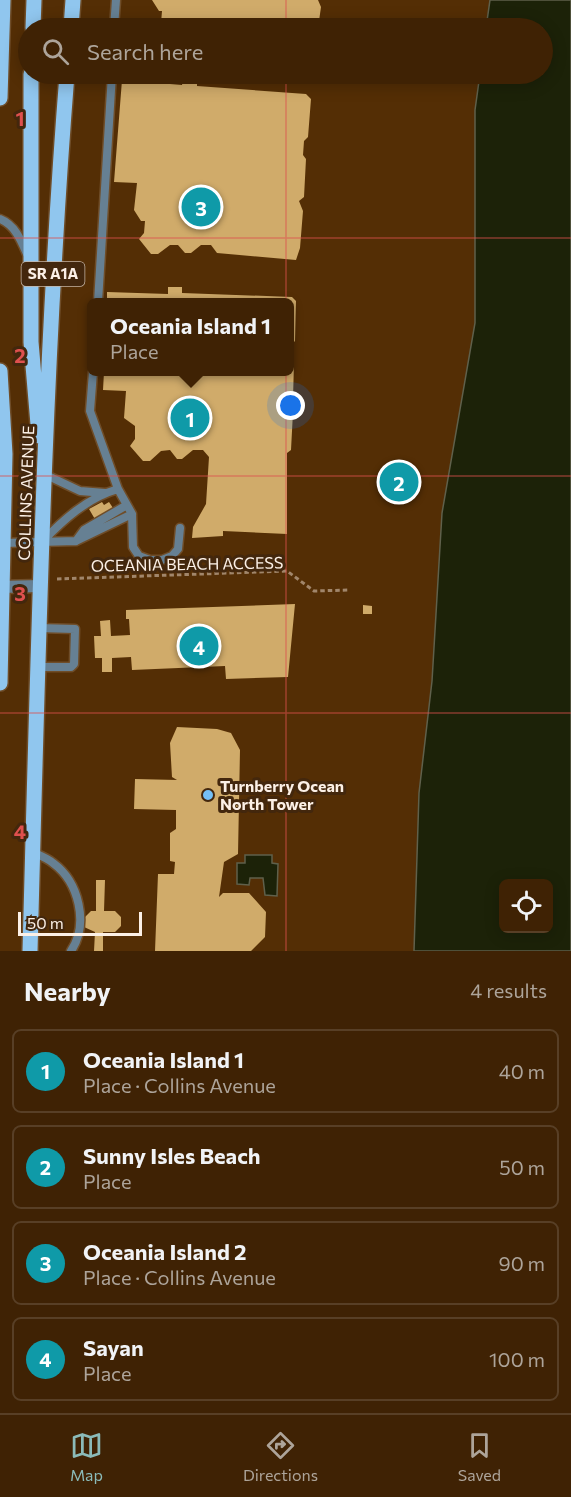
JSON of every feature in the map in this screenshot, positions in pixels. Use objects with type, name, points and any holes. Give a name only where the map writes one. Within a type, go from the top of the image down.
[{"type":"main road","points":[[0,98],[3,0]]},
{"type":"main road","points":[[33,18],[34,0]]},
{"type":"main road","points":[[72,18],[73,0]]},
{"type":"main road","points":[[32,84],[30,260],[32,379],[44,474]]},
{"type":"main road","name":"COLLINS AVENUE","points":[[30,951],[41,542],[54,259],[66,84]]},
{"type":"main road","name":"COLLINS AVENUE","points":[[0,370],[5,454],[0,683]]},
{"type":"street","points":[[1,587],[40,586]]},
{"type":"lane","points":[[115,18],[116,0]]},
{"type":"lane","points":[[98,298],[111,84]]},
{"type":"lane","points":[[0,219],[18,234],[30,260]]},
{"type":"lane","points":[[93,376],[90,411],[118,489],[132,514],[133,547],[139,556],[150,560],[172,556],[180,542],[180,528]]},
{"type":"lane","points":[[44,474],[80,491],[105,493]]},
{"type":"lane","points":[[41,542],[64,518],[105,493],[118,489]]},
{"type":"lane","points":[[76,541],[84,530],[127,505]]},
{"type":"lane","points":[[3,543],[76,541],[132,514]]},
{"type":"lane","points":[[37,667],[71,667],[74,664],[75,629],[38,628]]},
{"type":"lane","points":[[33,852],[52,862],[74,892],[81,919],[79,937],[71,951]]},
{"type":"path","name":"OCEANIA BEACH ACCESS","points":[[55,579],[287,571],[314,591],[350,590]]},
{"type":"shaded area","points":[[490,0],[571,0],[571,951],[414,951],[419,793],[432,681],[442,513],[475,323],[475,110],[479,84],[553,84],[553,18],[487,18]]},
{"type":"shaded area","points":[[245,855],[272,855],[272,863],[278,864],[277,896],[265,895],[263,878],[250,878],[249,885],[237,884],[237,863],[245,863]]},
{"type":"building","points":[[152,0],[318,0],[321,7],[319,18],[161,18],[162,11],[159,11]]},
{"type":"building","points":[[122,84],[197,84],[197,86],[306,94],[311,99],[308,137],[304,141],[303,155],[306,159],[304,197],[299,201],[303,211],[300,248],[296,260],[217,253],[211,245],[201,245],[191,253],[185,253],[178,245],[170,245],[158,254],[151,254],[139,239],[144,233],[145,221],[141,221],[134,210],[137,183],[114,182]]},
{"type":"building","points":[[168,287],[182,287],[182,293],[293,298],[107,298],[107,292],[168,294]]},
{"type":"building","points":[[294,299],[296,301],[294,342]]},
{"type":"building","points":[[104,376],[294,376],[293,399],[289,402],[289,408],[293,412],[291,450],[287,453],[287,534],[223,531],[223,536],[192,538],[193,527],[206,504],[209,457],[203,450],[193,450],[182,459],[177,459],[170,450],[161,451],[150,461],[143,461],[130,446],[135,439],[135,426],[124,418],[126,391],[103,390]]},
{"type":"building","points":[[102,502],[104,505],[109,502],[115,511],[96,521],[89,509]]},
{"type":"building","points":[[295,604],[288,677],[226,679],[225,666],[132,670],[131,657],[112,658],[112,672],[102,672],[102,658],[95,658],[94,636],[101,636],[100,621],[110,620],[111,636],[130,635],[126,610]]},
{"type":"building","points":[[363,605],[372,606],[372,614],[363,614]]},
{"type":"building","points":[[177,727],[217,729],[231,733],[240,750],[238,854],[224,862],[219,897],[223,893],[249,893],[266,912],[265,937],[251,951],[155,951],[158,874],[174,874],[175,862],[170,861],[170,833],[176,829],[176,810],[134,809],[135,779],[177,780],[172,777],[170,743]]},
{"type":"building","points":[[96,880],[105,880],[104,911],[115,911],[121,917],[121,926],[115,932],[103,932],[103,951],[94,951],[95,932],[84,927],[85,917],[91,911],[96,911]]},
{"type":"place","name":"Oceania Island 2","points":[[201,207]]},
{"type":"place","name":"Oceania Island 1","points":[[190,418]]},
{"type":"place","name":"Sunny Isles Beach","points":[[399,482]]},
{"type":"place","name":"Sayan","points":[[199,646]]},
{"type":"place","name":"Turnberry Ocean North Tower","points":[[208,795]]}]
